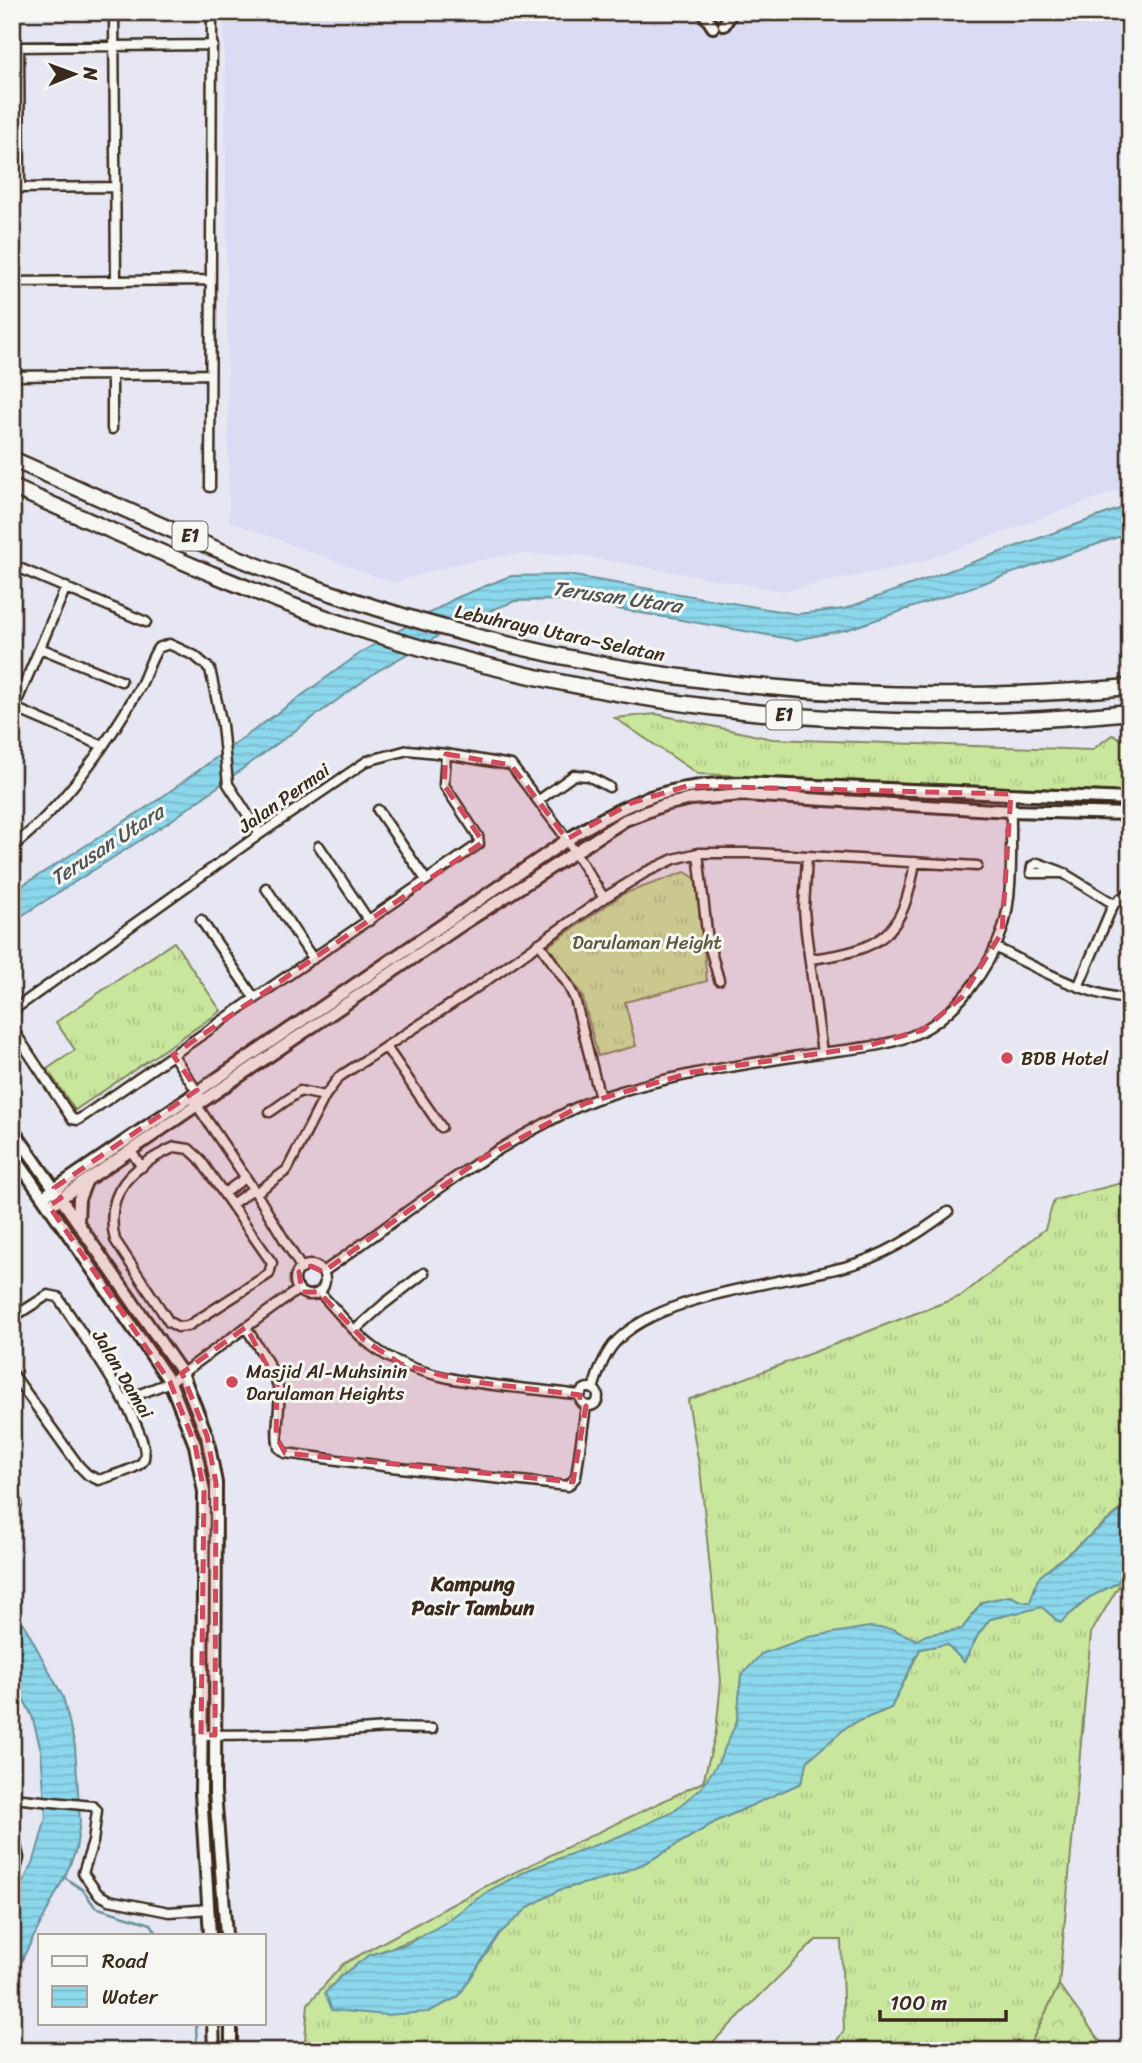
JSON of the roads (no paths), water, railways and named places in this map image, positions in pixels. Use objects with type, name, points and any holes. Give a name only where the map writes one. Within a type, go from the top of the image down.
[{"type":"highway","name":"Lebuhraya Utara–Selatan","points":[[12,459],[244,560],[370,606],[458,632],[636,671],[785,690],[879,695],[1070,692],[1130,687]]},
{"type":"highway","name":"E1","points":[[12,487],[196,567],[360,629],[444,654],[565,683],[647,698],[777,715],[939,721],[1044,719],[1130,712]]},
{"type":"street","points":[[114,12],[116,281]]},
{"type":"street","points":[[209,487],[212,12]]},
{"type":"street","points":[[703,12],[718,26],[733,12]]},
{"type":"street","points":[[115,187],[16,188],[16,47],[213,46]]},
{"type":"street","points":[[12,282],[210,280]]},
{"type":"street","points":[[12,376],[210,374]]},
{"type":"street","points":[[112,375],[112,429]]},
{"type":"street","points":[[12,565],[146,622]]},
{"type":"street","points":[[66,587],[13,709],[103,746]]},
{"type":"street","points":[[12,847],[28,835],[60,800],[103,746],[137,692],[158,648],[169,644],[180,647],[210,669],[224,737],[228,784],[260,834]]},
{"type":"street","points":[[40,648],[121,681]]},
{"type":"street","name":"Jalan Permai","points":[[12,1011],[367,761],[408,750],[511,765],[567,839],[604,898]]},
{"type":"street","points":[[12,1028],[75,1121],[479,844],[481,840],[444,785],[446,754]]},
{"type":"street","points":[[539,800],[574,775],[588,776],[609,787]]},
{"type":"street","points":[[46,1201],[567,839],[600,818],[631,803],[687,786],[743,783],[1130,799]]},
{"type":"street","points":[[323,1272],[478,1161],[564,1113],[600,1098],[693,1072],[892,1042],[923,1030],[962,997],[995,947],[1007,914],[1011,794]]},
{"type":"street","points":[[58,1193],[87,1179],[130,1150],[196,1098],[463,923],[625,820],[664,805],[718,796],[1010,811],[1130,814]]},
{"type":"street","points":[[378,810],[426,880]]},
{"type":"street","points":[[319,846],[369,920]]},
{"type":"street","points":[[698,853],[708,941],[719,979]]},
{"type":"street","points":[[232,1204],[287,1170],[325,1096],[339,1077],[467,994],[604,898],[646,872],[674,859],[698,853],[977,866]]},
{"type":"street","points":[[807,856],[804,909],[822,1053]]},
{"type":"street","points":[[810,959],[861,950],[889,933],[907,901],[915,862]]},
{"type":"street","points":[[1065,873],[1114,904]]},
{"type":"street","points":[[266,888],[313,959]]},
{"type":"street","points":[[1079,985],[1114,904],[1130,891]]},
{"type":"street","points":[[201,920],[255,999]]},
{"type":"street","points":[[539,943],[575,999],[600,1098]]},
{"type":"street","points":[[995,947],[1108,997],[1130,999]]},
{"type":"street","points":[[386,1047],[441,1126]]},
{"type":"street","points":[[173,1055],[196,1098],[302,1269]]},
{"type":"street","points":[[270,1112],[300,1091],[325,1096]]},
{"type":"street","points":[[12,1128],[183,1373],[207,1436],[216,1483],[215,1792],[226,1934]]},
{"type":"street","points":[[175,1147],[189,1149],[199,1158],[270,1259],[271,1271],[198,1321],[188,1326],[169,1322],[115,1240],[112,1229],[111,1210],[116,1192],[142,1167],[175,1147]]},
{"type":"street","points":[[130,1150],[142,1167]]},
{"type":"street","points":[[12,1153],[170,1382],[195,1445],[204,1484],[201,1793],[210,1934]]},
{"type":"street","points":[[224,1193],[245,1178]]},
{"type":"street","points":[[78,1222],[79,1199],[87,1179]]},
{"type":"street","points":[[593,1389],[604,1360],[615,1342],[650,1318],[693,1301],[864,1260],[920,1233],[948,1212]]},
{"type":"street","points":[[311,1266],[323,1272],[325,1281],[319,1292],[306,1295],[299,1289],[296,1280],[302,1269],[311,1266]]},
{"type":"street","points":[[355,1330],[424,1273]]},
{"type":"street","points":[[125,1400],[170,1382],[299,1289]]},
{"type":"street","points":[[319,1292],[364,1340],[384,1355],[422,1371],[459,1380],[580,1395]]},
{"type":"street","name":"Jalan Damai","points":[[12,1318],[48,1295],[58,1297],[125,1400],[143,1438],[145,1458],[140,1465],[99,1480],[88,1475],[12,1373]]},
{"type":"street","points":[[246,1327],[277,1384],[279,1395],[276,1436],[279,1448],[285,1453],[568,1486],[576,1477],[586,1406]]},
{"type":"street","points":[[586,1406],[580,1395],[583,1390],[593,1389]]},
{"type":"street","points":[[586,1406],[597,1402],[598,1396],[593,1389]]},
{"type":"street","points":[[201,1735],[306,1734],[386,1728],[432,1729]]},
{"type":"street","points":[[12,1798],[93,1806],[97,1810],[93,1842],[83,1873],[98,1894],[109,1900],[169,1912],[209,1909]]},
{"type":"street","points":[[12,1828],[14,1847],[19,1858],[12,1885]]},
{"type":"street","points":[[213,2024],[214,2051]]},
{"type":"street","points":[[230,2024],[231,2051]]},
{"type":"street","points":[[213,2038],[231,2037]]},
{"type":"water","name":"Terusan Utara","points":[[1130,505],[1130,533],[849,629],[796,640],[566,600],[515,601],[466,620],[376,672],[169,822],[12,922],[12,892],[155,802],[363,651],[456,598],[510,576],[568,575],[797,614],[844,609]]},
{"type":"water","points":[[1120,1511],[1130,1516],[1130,1561],[1117,1583],[1090,1597],[1060,1623],[1042,1607],[990,1619],[964,1662],[947,1644],[920,1649],[891,1708],[849,1725],[808,1760],[801,1783],[717,1821],[649,1861],[617,1875],[559,1890],[530,1906],[500,1933],[458,1997],[428,2012],[386,2015],[332,2010],[325,1993],[341,1976],[369,1955],[407,1944],[443,1924],[488,1891],[530,1869],[620,1836],[671,1813],[701,1788],[719,1761],[737,1721],[741,1676],[761,1654],[809,1637],[869,1627],[892,1629],[917,1640],[926,1635],[962,1629],[982,1602],[1010,1596],[1030,1602],[1038,1578]]},
{"type":"water","points":[[12,1602],[63,1697],[75,1746],[80,1821],[76,1850],[66,1874],[12,1979],[12,1903],[34,1861],[46,1818],[41,1750],[32,1716],[12,1676]]},
{"type":"waterway","points":[[64,1877],[83,1890],[95,1907],[151,1924],[157,1934]]},
{"type":"waterway","points":[[196,2024],[197,2051]]},
{"type":"place","name":"BDB Hotel","points":[[1007,1058]]},
{"type":"place","name":"Masjid Al-Muhsinin Darulaman Heights","points":[[232,1382]]},
{"type":"district","name":"Kampung Pasir Tambun","points":[[473,1596]]},
{"type":"park label","name":"Darulaman Height","points":[[647,942]]}]
